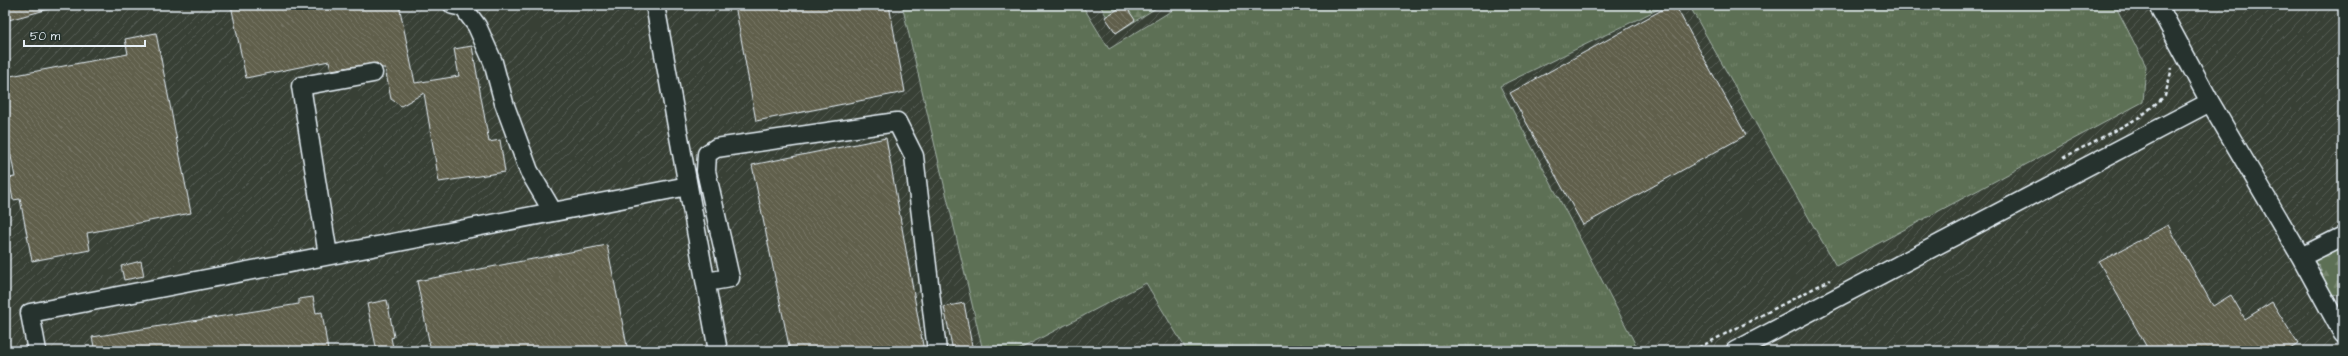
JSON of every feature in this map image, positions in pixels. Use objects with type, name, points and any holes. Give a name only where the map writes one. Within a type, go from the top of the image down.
[{"type":"street","points":[[453,5],[463,7],[477,26],[493,62],[504,102],[529,171],[553,212]]},
{"type":"street","points":[[655,5],[718,351]]},
{"type":"street","points":[[2158,5],[2210,102],[2302,257],[2343,334]]},
{"type":"street","points":[[328,255],[301,86],[373,73]]},
{"type":"street","points":[[1735,351],[2210,102]]},
{"type":"street","points":[[706,282],[730,278],[706,171],[707,154],[716,148],[896,122],[914,156],[928,256],[937,351]]},
{"type":"street","points":[[37,351],[30,313],[688,186]]},
{"type":"street","points":[[2302,257],[2343,236]]},
{"type":"path","points":[[2058,160],[2140,116],[2165,96],[2172,68],[2169,62]]},
{"type":"path","points":[[1692,351],[1831,280]]},
{"type":"shaded area","points":[[5,5],[2343,5],[2343,351],[5,351]]},
{"type":"green space","points":[[902,5],[1082,5],[1109,49],[1181,5],[1667,5],[1500,86],[1639,351],[1187,351],[1146,283],[1016,351],[983,351]]},
{"type":"green space","points":[[1100,5],[1161,5],[1116,33]]},
{"type":"green space","points":[[1689,5],[2115,5],[2146,66],[2143,102],[1836,266]]},
{"type":"green space","points":[[2327,234],[2334,237],[2341,251],[2343,260],[2343,296],[2331,294],[2325,283],[2319,265],[2311,262],[2320,238]]},
{"type":"building","points":[[5,5],[48,5],[49,9],[5,21]]},
{"type":"building","points":[[231,5],[399,5],[415,83],[459,76],[454,49],[472,46],[489,142],[500,140],[505,172],[439,182],[424,93],[401,106],[391,99],[385,68],[382,68],[377,63],[331,70],[329,61],[246,78]]},
{"type":"building","points":[[735,5],[889,5],[905,92],[756,121]]},
{"type":"building","points":[[1125,5],[1135,20],[1116,33],[1105,17]]},
{"type":"building","points":[[1671,5],[1675,5],[1746,135],[1583,225],[1510,93]]},
{"type":"building","points":[[156,33],[191,213],[87,233],[90,250],[32,261],[20,199],[13,200],[9,178],[15,177],[5,125],[5,77],[128,54],[125,39]]},
{"type":"building","points":[[886,138],[924,351],[790,351],[752,165]]},
{"type":"building","points":[[2168,225],[2213,306],[2231,295],[2245,319],[2272,302],[2298,344],[2287,351],[2149,351],[2099,262]]},
{"type":"building","points":[[607,245],[628,351],[431,351],[417,281]]},
{"type":"building","points":[[141,261],[144,276],[124,280],[121,266]]},
{"type":"building","points":[[313,297],[316,313],[322,312],[328,351],[95,351],[92,337],[299,304],[299,299]]},
{"type":"building","points":[[387,300],[394,337],[391,338],[393,347],[377,351],[367,304]]},
{"type":"building","points":[[964,303],[973,351],[953,351],[944,307]]}]
